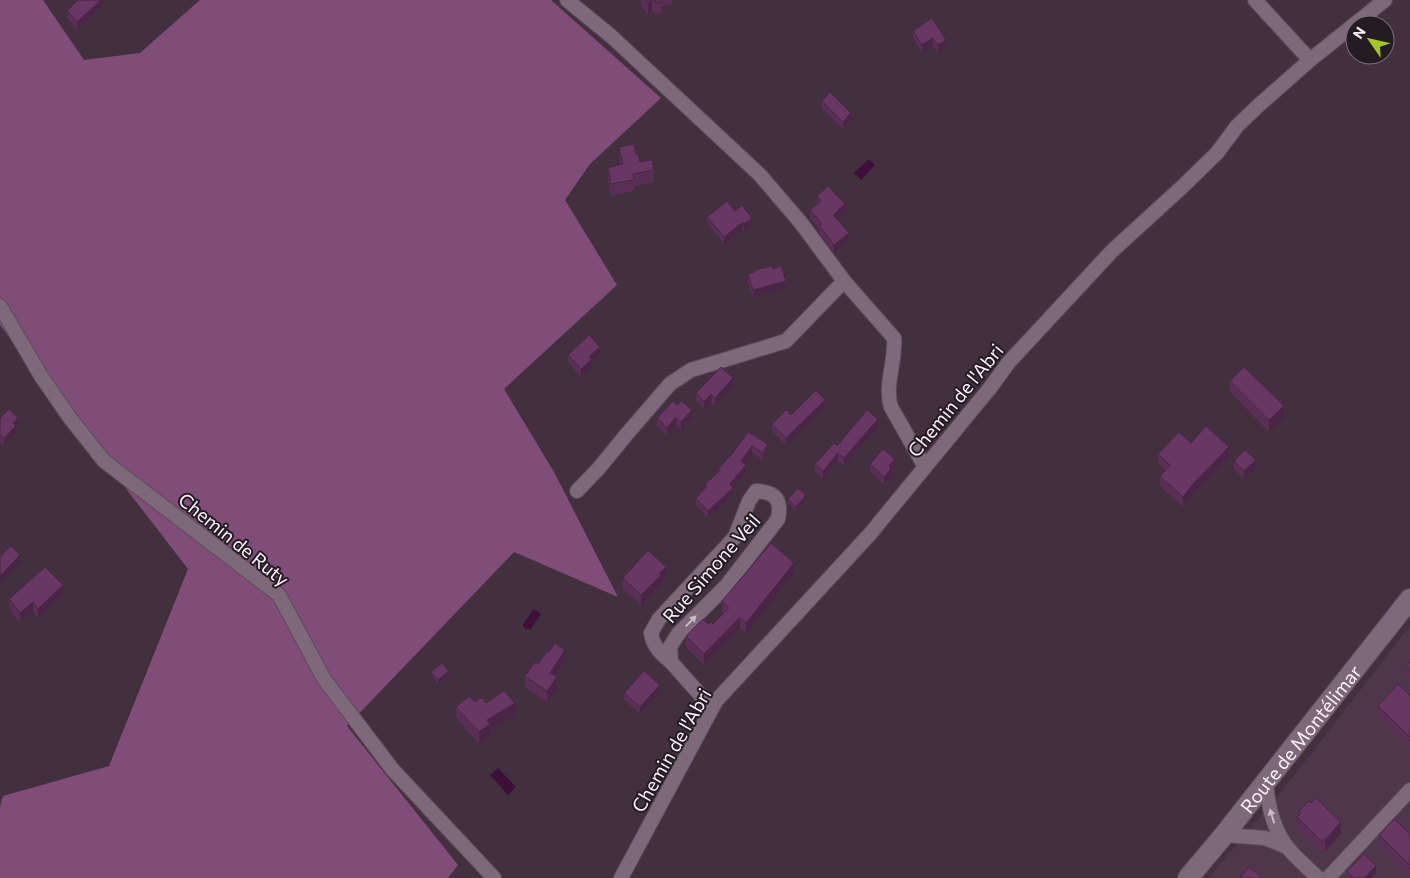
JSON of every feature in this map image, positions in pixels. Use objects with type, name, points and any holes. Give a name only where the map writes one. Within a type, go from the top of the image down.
[{"type":"main road","name":"Route de Montélimar","points":[[1188,878],[1410,599]]},
{"type":"street","points":[[567,0],[611,36],[760,175],[801,223],[844,281],[894,338],[895,350],[888,398],[891,407],[925,467]]},
{"type":"street","points":[[1255,0],[1310,60]]},
{"type":"street","name":"Chemin de l'Abri","points":[[621,878],[716,701],[870,534],[1009,362],[1099,265],[1217,152],[1248,115],[1310,60],[1385,0]]},
{"type":"street","points":[[577,491],[599,468],[670,384],[691,370],[786,341],[844,281]]},
{"type":"street","name":"Chemin de Ruty","points":[[0,306],[46,383],[70,418],[104,461],[279,595],[324,679],[393,770],[494,878]]},
{"type":"street","name":"Rue Simone Veil","points":[[671,662],[670,647],[678,634],[726,586],[778,519],[780,507],[774,495],[766,491],[756,491],[749,501],[735,537],[659,619],[651,633],[652,642],[663,656],[671,662],[712,708]]},
{"type":"street","points":[[1266,782],[1274,824],[1287,847],[1318,878]]},
{"type":"street","points":[[1328,878],[1410,790]]},
{"type":"street","points":[[1224,835],[1259,837],[1287,847]]},
{"type":"shaded area","points":[[0,0],[43,0],[84,60],[140,53],[200,0],[551,0],[661,98],[590,164],[565,200],[617,285],[504,389],[554,472],[618,597],[514,552],[347,726],[458,865],[448,878],[0,878],[0,807],[3,796],[109,766],[188,569],[0,325]]},
{"type":"shaded area","points":[[869,159],[875,165],[861,180],[854,173]]},
{"type":"shaded area","points":[[534,609],[541,614],[530,630],[528,628],[527,630],[523,627],[523,624]]},
{"type":"shaded area","points":[[1410,626],[1410,878],[1208,878],[1279,795]]},
{"type":"shaded area","points":[[498,768],[516,787],[508,795],[490,775]]},
{"type":"building","points":[[78,0],[100,1],[77,22],[67,11]]},
{"type":"building","points":[[932,18],[946,40],[938,45],[933,38],[922,45],[913,31]]},
{"type":"building","points":[[830,92],[851,113],[843,122],[822,101]]},
{"type":"building","points":[[634,144],[636,155],[638,154],[640,162],[652,160],[654,170],[633,174],[634,180],[611,184],[608,168],[623,164],[619,147]]},
{"type":"building","points":[[828,186],[845,204],[833,215],[849,233],[834,245],[820,226],[822,224],[810,210],[821,201],[817,196]]},
{"type":"building","points":[[727,201],[735,211],[742,205],[752,218],[744,224],[743,222],[724,237],[707,217]]},
{"type":"building","points":[[772,266],[773,269],[781,266],[786,281],[753,290],[748,274],[755,272],[754,270]]},
{"type":"building","points":[[589,335],[600,347],[589,357],[592,359],[581,369],[568,355]]},
{"type":"building","points":[[721,367],[733,378],[715,398],[711,394],[704,402],[696,393]]},
{"type":"building","points":[[1244,367],[1284,406],[1269,420],[1230,381]]},
{"type":"building","points":[[816,390],[825,400],[786,438],[772,424],[786,410],[791,415]]},
{"type":"building","points":[[673,401],[677,405],[682,401],[692,410],[681,422],[676,417],[667,428],[657,418]]},
{"type":"building","points":[[9,409],[18,418],[13,423],[16,426],[4,438],[0,434],[0,418]]},
{"type":"building","points":[[867,410],[878,419],[844,458],[838,453],[823,471],[815,464],[834,443],[837,446]]},
{"type":"building","points":[[1206,426],[1229,447],[1192,485],[1183,497],[1160,476],[1170,465],[1158,454],[1179,432],[1191,443]]},
{"type":"building","points":[[748,432],[768,444],[763,453],[752,446],[741,461],[746,465],[730,484],[733,488],[708,511],[696,498],[707,486],[705,484],[720,471],[718,469]]},
{"type":"building","points":[[883,449],[895,459],[889,466],[891,469],[884,477],[870,464]]},
{"type":"building","points":[[1245,450],[1256,460],[1244,471],[1234,461]]},
{"type":"building","points":[[798,488],[806,495],[796,507],[788,499]]},
{"type":"building","points":[[771,543],[794,563],[746,623],[740,617],[704,654],[686,636],[703,619],[708,624],[711,622],[713,624],[729,608],[722,601]]},
{"type":"building","points":[[11,546],[20,555],[0,576],[0,557]]},
{"type":"building","points":[[648,550],[666,567],[659,574],[661,575],[641,595],[623,578]]},
{"type":"building","points":[[45,567],[63,585],[38,609],[33,602],[20,613],[9,599]]},
{"type":"building","points":[[555,643],[565,650],[550,673],[557,677],[547,691],[525,676],[535,662],[538,664]]},
{"type":"building","points":[[1410,662],[1410,670],[1406,666]]},
{"type":"building","points":[[442,663],[449,671],[438,680],[431,672]]},
{"type":"building","points":[[644,671],[660,685],[640,707],[624,693]]},
{"type":"building","points":[[1398,684],[1410,695],[1410,737],[1378,706]]},
{"type":"building","points":[[504,691],[515,703],[487,720],[490,724],[479,732],[456,707],[469,696],[475,702],[482,697],[486,703]]},
{"type":"building","points":[[1316,798],[1341,822],[1325,840],[1320,840],[1297,817],[1301,813],[1299,811],[1309,801],[1311,803]]},
{"type":"building","points":[[1394,819],[1410,834],[1410,865],[1379,835]]},
{"type":"building","points":[[1364,854],[1376,866],[1364,878],[1354,878],[1347,871]]},
{"type":"building","points":[[1249,867],[1263,878],[1240,878]]}]
